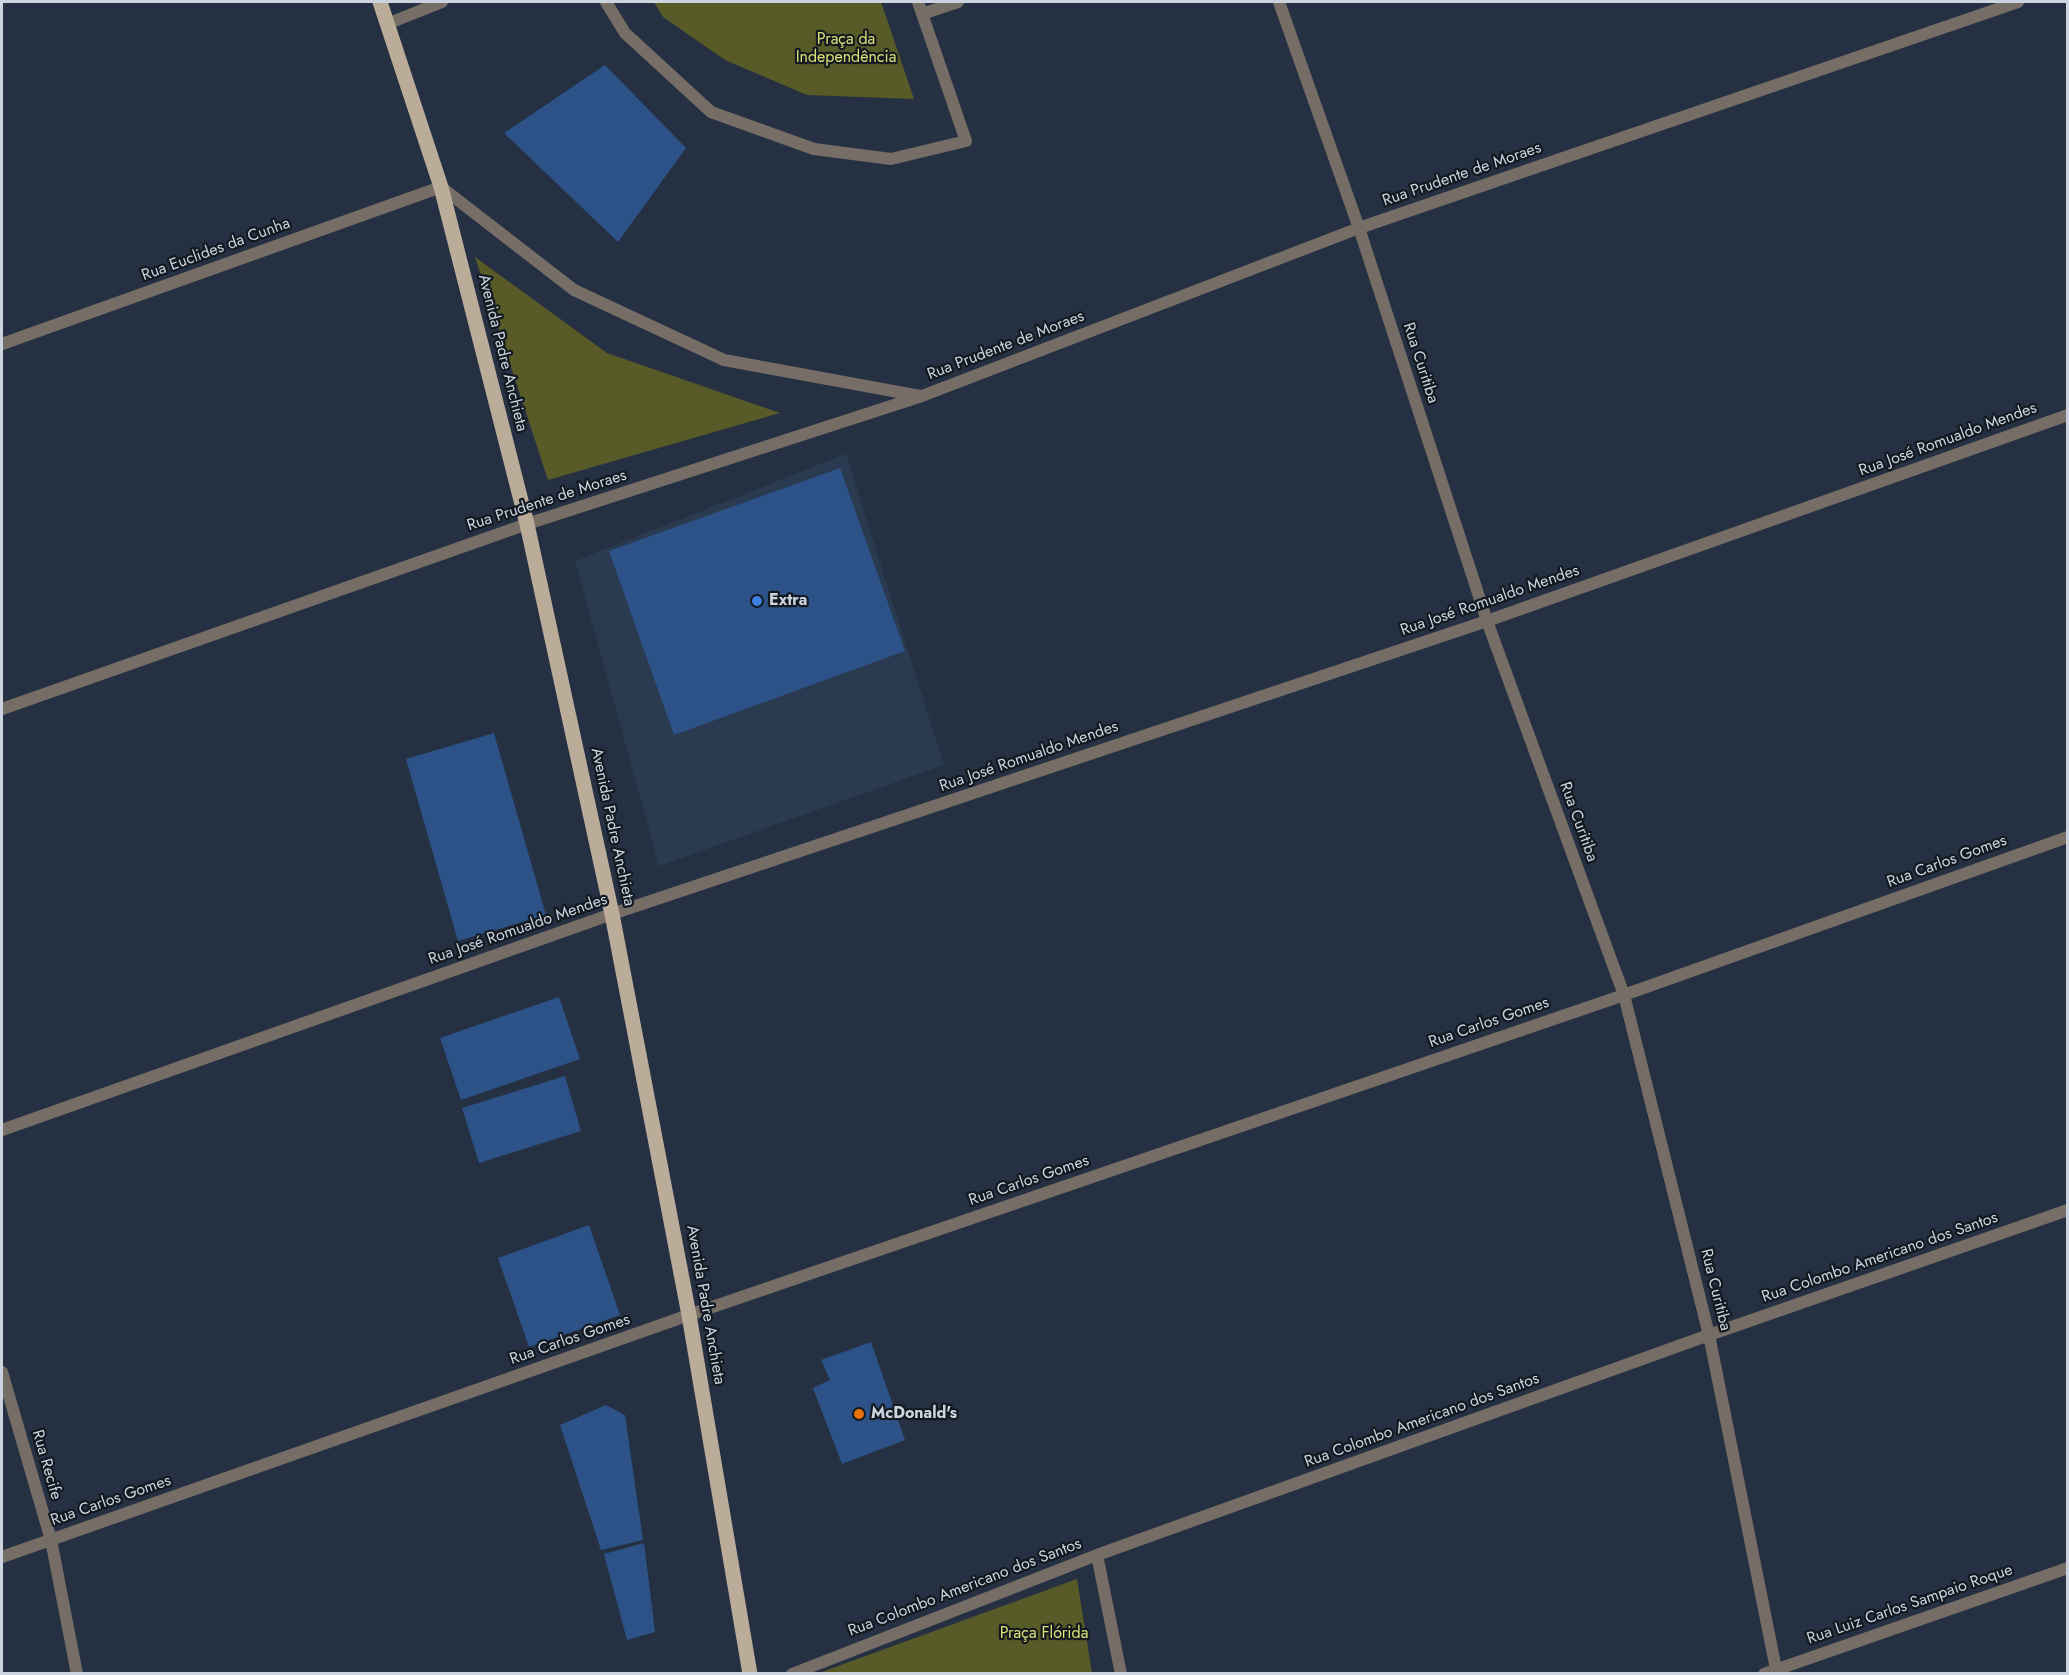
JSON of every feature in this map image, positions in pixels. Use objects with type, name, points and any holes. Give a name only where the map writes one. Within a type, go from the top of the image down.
[{"type":"main road","name":"Avenida Padre Anchieta","points":[[380,2],[441,187],[527,524],[612,914],[689,1315],[750,1674]]},
{"type":"street","points":[[387,24],[442,2]]},
{"type":"street","points":[[606,2],[625,33],[711,112],[814,149],[891,159],[966,141],[918,2]]},
{"type":"street","points":[[922,14],[958,2]]},
{"type":"street","name":"Rua Curitiba","points":[[1279,2],[1359,228],[1487,621],[1624,994],[1710,1335],[1772,1672]]},
{"type":"street","name":"Rua Prudente de Moraes","points":[[2,709],[527,524],[921,396],[1359,228],[2018,2]]},
{"type":"street","points":[[441,187],[574,290],[724,360],[921,396]]},
{"type":"street","name":"Rua Euclides da Cunha","points":[[2,344],[441,187]]},
{"type":"street","name":"Rua José Romualdo Mendes","points":[[2,1130],[612,914],[1487,621],[2067,415]]},
{"type":"street","name":"Rua Carlos Gomes","points":[[2,1557],[689,1315],[1624,994],[2067,837]]},
{"type":"street","name":"Rua Colombo Americano dos Santos","points":[[792,1674],[1097,1555],[1710,1335],[2067,1210]]},
{"type":"street","name":"Rua Recife","points":[[2,1372],[51,1540],[76,1674]]},
{"type":"street","points":[[1097,1555],[1121,1674]]},
{"type":"street","name":"Rua Luiz Carlos Sampaio Roque","points":[[1772,1672],[2067,1568]]},
{"type":"shaded area","points":[[846,454],[944,765],[659,866],[575,561]]},
{"type":"green space","name":"Praça da Independência","points":[[654,2],[881,2],[914,99],[807,95],[725,60],[663,17]]},
{"type":"green space","points":[[475,257],[607,353],[780,413],[548,480]]},
{"type":"green space","name":"Praça Flórida","points":[[1077,1579],[1092,1673],[819,1673]]},
{"type":"building","points":[[605,65],[686,148],[618,242],[504,133]]},
{"type":"building","name":"Extra","points":[[840,468],[905,651],[674,735],[609,551]]},
{"type":"building","points":[[494,733],[546,915],[458,941],[406,759]]},
{"type":"building","points":[[559,997],[580,1059],[461,1100],[440,1038]]},
{"type":"building","points":[[565,1076],[581,1131],[479,1163],[462,1108]]},
{"type":"building","points":[[589,1225],[620,1315],[529,1347],[498,1258]]},
{"type":"building","name":"McDonald's","points":[[871,1342],[905,1440],[842,1464],[813,1388],[830,1380],[821,1360]]},
{"type":"building","points":[[606,1405],[625,1415],[643,1540],[601,1550],[560,1425]]},
{"type":"building","points":[[644,1543],[655,1632],[627,1640],[604,1554]]},
{"type":"place","name":"Extra","points":[[757,601]]},
{"type":"place","name":"McDonald's","points":[[859,1414]]}]
